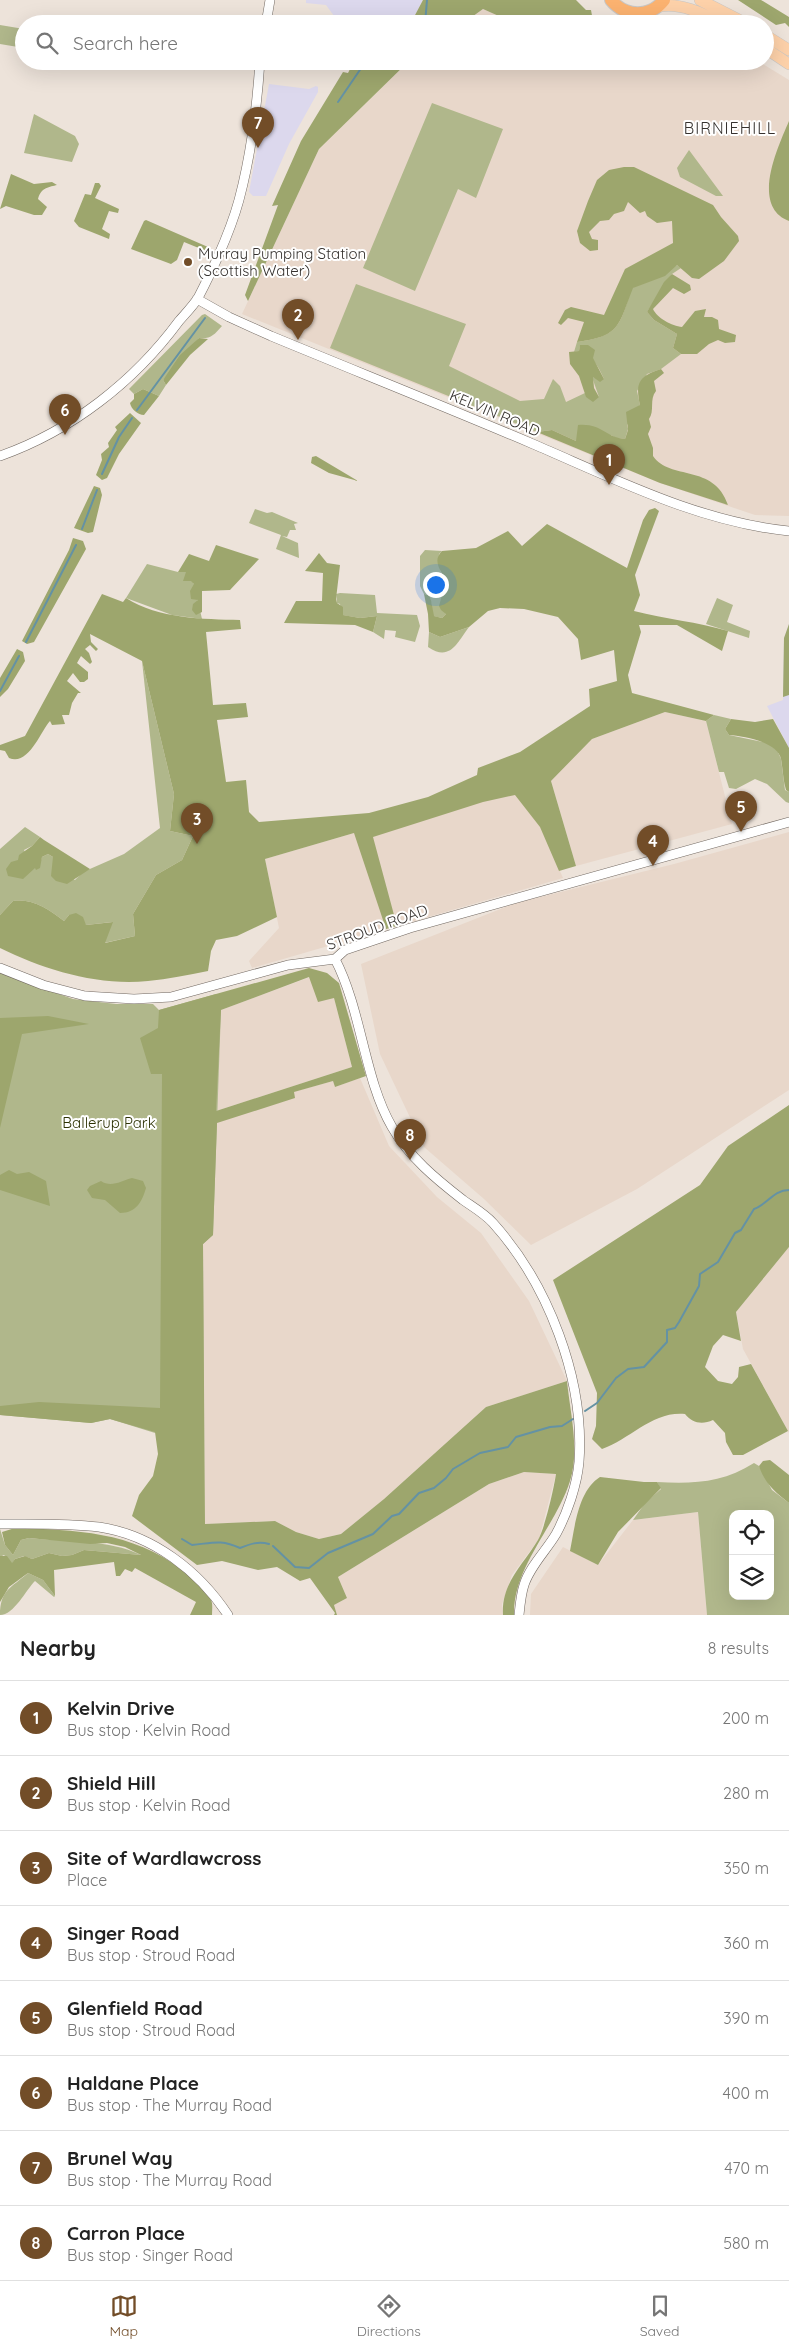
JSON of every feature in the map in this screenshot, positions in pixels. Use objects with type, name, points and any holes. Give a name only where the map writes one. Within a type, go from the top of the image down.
[{"type":"highway","points":[[613,2],[627,12],[642,14],[661,4]]},
{"type":"main road","points":[[700,0],[729,15]]},
{"type":"main road","points":[[661,4],[683,7],[702,15]]},
{"type":"main road","points":[[774,41],[789,50]]},
{"type":"main road","points":[[774,54],[789,64]]},
{"type":"street","points":[[268,15],[270,0]]},
{"type":"street","points":[[0,456],[40,439],[74,420],[97,404],[142,364],[166,339],[197,299],[226,237],[239,201],[247,164],[259,70]]},
{"type":"street","name":"KELVIN ROAD","points":[[197,299],[229,317],[271,336],[646,492],[720,518],[764,528],[789,531]]},
{"type":"street","name":"STROUD ROAD","points":[[0,968],[43,985],[85,996],[134,1000],[171,997],[288,965],[336,959],[346,950],[410,928],[789,822]]},
{"type":"street","points":[[336,959],[346,980],[378,1094],[391,1126],[406,1149],[437,1180],[492,1222],[542,1291],[559,1334],[579,1412],[579,1464],[568,1504],[556,1534],[524,1585],[519,1615]]},
{"type":"street","points":[[0,1524],[72,1524],[101,1528],[148,1543],[194,1573],[228,1615]]},
{"type":"shaded area","points":[[306,0],[423,0],[415,15],[333,15],[326,5],[306,3]]},
{"type":"shaded area","points":[[483,9],[497,15],[475,15]]},
{"type":"shaded area","points":[[400,70],[773,70],[789,80],[789,516],[755,515],[660,483],[242,314],[319,149]]},
{"type":"shaded area","points":[[269,84],[309,89],[316,86],[318,87],[318,92],[289,144],[266,196],[253,196],[249,192]]},
{"type":"shaded area","points":[[789,624],[789,748],[767,706],[783,700],[784,638]]},
{"type":"shaded area","points":[[665,712],[706,721],[732,824],[576,866],[551,781],[592,739]]},
{"type":"shaded area","points":[[522,784],[563,878],[252,968],[249,961],[279,928],[265,859]]},
{"type":"shaded area","points":[[789,832],[789,1090],[637,1189],[531,1245],[484,1199],[424,1147],[380,1054],[361,964],[516,903],[674,864]]},
{"type":"shaded area","points":[[310,977],[334,998],[352,1067],[216,1111],[221,1010]]},
{"type":"shaded area","points":[[360,1078],[389,1146],[437,1197],[481,1233],[529,1301],[567,1381],[486,1407],[384,1499],[341,1534],[319,1539],[296,1532],[275,1521],[205,1524],[203,1244],[213,1235],[217,1122],[294,1098],[293,1092],[333,1081],[335,1087]]},
{"type":"shaded area","points":[[789,1247],[789,1433],[743,1349],[736,1312]]},
{"type":"shaded area","points":[[524,1472],[556,1474],[539,1539],[512,1575],[502,1604],[503,1615],[337,1615],[334,1605],[347,1598],[338,1577],[489,1484]]},
{"type":"shaded area","points":[[698,1512],[707,1615],[530,1615],[531,1594],[563,1547],[598,1565],[633,1520]]},
{"type":"green space","points":[[423,0],[576,0],[586,10],[591,10],[592,15],[497,15],[483,9],[475,15],[415,15]]},
{"type":"green space","points":[[738,0],[761,0],[789,17],[789,27],[785,23],[774,24],[774,15],[761,15]]},
{"type":"green space","points":[[0,25],[15,28],[15,46],[0,44]]},
{"type":"green space","points":[[350,70],[400,70],[319,149],[248,301],[245,295],[278,205],[272,206],[301,141],[343,72],[348,73]]},
{"type":"green space","points":[[432,103],[503,129],[476,198],[458,189],[415,291],[363,268]]},
{"type":"green space","points":[[34,114],[75,136],[79,144],[72,162],[24,153]]},
{"type":"green space","points":[[789,121],[789,221],[777,213],[771,203],[769,190],[774,160]]},
{"type":"green space","points":[[689,150],[723,196],[716,196],[680,177],[677,168]]},
{"type":"green space","points":[[634,167],[713,205],[738,236],[739,241],[724,261],[699,279],[692,278],[677,265],[665,276],[633,288],[616,327],[602,336],[577,342],[584,322],[568,318],[561,325],[558,323],[565,310],[571,307],[604,315],[625,269],[673,243],[672,221],[657,223],[647,216],[645,211],[640,213],[628,202],[624,211],[614,214],[609,220],[600,221],[589,232],[592,239],[598,240],[598,250],[590,251],[580,243],[577,231],[597,180],[609,170]]},
{"type":"green space","points":[[11,174],[34,184],[52,182],[57,185],[46,188],[39,195],[38,199],[47,207],[42,215],[34,215],[6,206],[0,209]]},
{"type":"green space","points":[[95,183],[99,183],[101,186],[95,198],[119,209],[118,213],[109,211],[102,229],[110,234],[109,239],[79,227],[74,221],[85,194],[91,195]]},
{"type":"green space","points":[[146,220],[208,247],[208,250],[206,251],[184,242],[177,260],[171,264],[131,249]]},
{"type":"green space","points":[[677,265],[681,268],[672,274],[647,312],[654,320],[677,334],[673,348],[681,354],[661,369],[647,374],[637,391],[640,405],[627,425],[628,429],[625,439],[616,438],[611,435],[576,441],[552,430],[537,432],[330,348],[356,284],[466,324],[449,366],[520,401],[544,399],[553,379],[560,386],[566,402],[585,393],[599,397],[593,377],[604,379],[588,353],[580,346],[579,351],[574,352],[577,342],[591,340],[610,332],[616,327],[624,312],[632,288]]},
{"type":"green space","points":[[672,274],[690,285],[691,290],[684,294],[673,288],[653,309],[655,312],[669,323],[682,327],[695,311],[706,309],[704,317],[712,317],[718,320],[719,329],[736,335],[735,342],[725,343],[718,340],[709,344],[697,354],[681,354],[673,348],[677,334],[654,320],[647,312],[664,282]]},
{"type":"green space","points":[[205,314],[222,326],[217,332],[207,338],[199,338],[163,380],[166,385],[159,396],[143,389],[134,394],[129,389]]},
{"type":"green space","points":[[199,338],[208,339],[190,355],[166,385],[163,380],[180,355]]},
{"type":"green space","points":[[580,345],[588,345],[595,350],[593,358],[604,379],[600,382],[593,377],[594,388],[599,397],[593,402],[586,397],[579,376],[570,364],[569,352],[579,351]]},
{"type":"green space","points":[[661,369],[664,373],[654,381],[656,391],[649,419],[651,427],[648,434],[653,448],[653,456],[661,464],[713,483],[721,492],[728,505],[660,483],[537,432],[552,430],[576,441],[578,425],[586,425],[625,439],[628,430],[626,412],[640,405],[638,391],[640,381],[648,374]]},
{"type":"green space","points":[[143,389],[159,396],[144,415],[135,411],[130,403],[134,399],[134,394]]},
{"type":"green space","points":[[130,413],[141,423],[119,454],[107,478],[102,480],[96,475],[102,460],[101,454],[109,447],[108,443],[117,430],[115,427]]},
{"type":"green space","points":[[316,456],[358,481],[329,473],[311,463],[312,457]]},
{"type":"green space","points":[[94,486],[100,488],[102,495],[93,532],[88,533],[74,528]]},
{"type":"green space","points":[[655,508],[659,511],[635,575],[640,595],[634,611],[728,631],[722,651],[677,625],[639,625],[641,632],[628,675],[632,693],[714,715],[706,721],[665,712],[592,739],[551,781],[576,866],[559,871],[540,827],[515,795],[483,802],[373,837],[397,926],[386,929],[354,833],[265,859],[277,917],[237,936],[216,940],[211,951],[208,971],[148,981],[129,982],[91,979],[35,963],[0,948],[0,915],[13,901],[34,903],[64,921],[69,915],[76,913],[83,917],[86,925],[113,922],[105,943],[135,936],[133,914],[156,875],[182,860],[193,836],[170,831],[174,794],[142,661],[90,634],[91,642],[98,649],[96,651],[90,645],[85,649],[89,653],[92,662],[90,664],[81,656],[77,663],[88,672],[88,679],[80,682],[73,673],[67,681],[81,693],[78,693],[72,703],[69,715],[62,715],[65,724],[52,725],[50,721],[33,747],[22,757],[16,759],[9,758],[5,751],[0,750],[0,745],[25,736],[102,594],[123,602],[126,598],[139,605],[167,614],[196,618],[240,620],[241,629],[206,632],[213,705],[246,703],[248,717],[217,720],[226,782],[246,780],[249,812],[259,822],[369,813],[428,797],[477,775],[478,768],[520,752],[590,706],[589,689],[617,681],[614,650],[581,660],[578,639],[558,617],[524,609],[500,608],[488,611],[469,627],[440,637],[429,632],[424,594],[430,595],[434,616],[442,618],[446,614],[439,606],[444,588],[438,579],[442,574],[437,560],[442,551],[476,548],[508,531],[522,546],[547,524],[627,568],[643,520],[649,510]]},
{"type":"green space","points":[[255,509],[267,513],[272,512],[298,523],[294,524],[296,530],[290,530],[287,537],[282,536],[298,543],[299,558],[276,549],[281,535],[249,523]]},
{"type":"green space","points":[[73,538],[83,541],[86,549],[34,642],[27,644],[22,641],[69,550]]},
{"type":"green space","points":[[216,545],[259,559],[230,590],[202,591],[202,612],[196,615],[192,610],[193,604],[198,600],[191,599],[190,591],[194,584],[191,581],[183,581],[186,572],[178,572],[189,554],[209,561]]},
{"type":"green space","points":[[425,550],[442,551],[439,554],[439,562],[444,586],[446,614],[442,618],[433,616],[430,595],[424,594],[420,586],[420,556]]},
{"type":"green space","points":[[319,553],[327,563],[340,565],[336,599],[337,603],[343,607],[343,615],[360,618],[377,616],[373,632],[355,625],[284,623],[296,601],[322,601],[323,573],[305,571]]},
{"type":"green space","points":[[147,564],[178,572],[186,571],[194,584],[202,619],[172,615],[126,598]]},
{"type":"green space","points":[[336,594],[375,595],[377,613],[417,615],[420,626],[415,642],[395,637],[396,631],[385,630],[384,639],[373,632],[377,616],[360,618],[342,615],[340,604],[337,603]]},
{"type":"green space","points":[[717,598],[733,605],[727,622],[750,631],[749,638],[706,624]]},
{"type":"green space","points":[[789,624],[789,695],[783,697],[784,638]]},
{"type":"green space","points":[[469,627],[452,649],[442,652],[428,647],[429,632],[440,637]]},
{"type":"green space","points":[[17,649],[23,652],[25,661],[8,689],[0,697],[0,678]]},
{"type":"green space","points":[[142,661],[174,794],[170,831],[193,836],[182,860],[156,875],[133,914],[135,936],[104,943],[112,922],[86,925],[69,915],[64,921],[46,909],[27,901],[13,901],[0,915],[0,849],[25,827],[40,837],[32,846],[24,850],[33,869],[40,863],[42,857],[48,854],[53,857],[53,869],[75,880],[83,872],[124,854],[160,828]]},
{"type":"green space","points":[[714,715],[731,719],[725,729],[729,735],[768,743],[777,750],[781,759],[785,790],[789,792],[789,803],[767,784],[755,779],[736,789],[729,788],[724,772],[719,772],[706,721]]},
{"type":"green space","points":[[731,719],[755,722],[773,719],[789,748],[789,792],[786,790],[779,753],[774,748],[760,741],[729,735],[725,729]]},
{"type":"green space","points":[[40,837],[90,869],[67,884],[56,881],[51,876],[53,857],[48,854],[42,857],[40,868],[36,870],[35,868],[23,879],[8,876],[6,869],[11,862],[18,860],[19,855],[32,846]]},
{"type":"green space","points":[[309,968],[327,973],[339,983],[366,1076],[335,1087],[333,1081],[294,1092],[295,1098],[217,1123],[213,1235],[203,1244],[205,1524],[275,1521],[296,1532],[319,1539],[341,1534],[384,1499],[486,1407],[567,1381],[574,1444],[573,1469],[564,1498],[536,1546],[520,1580],[514,1615],[503,1615],[506,1593],[514,1575],[541,1534],[556,1474],[524,1472],[489,1484],[338,1577],[347,1598],[334,1605],[337,1615],[334,1615],[335,1613],[310,1578],[300,1581],[277,1567],[258,1570],[222,1561],[197,1565],[132,1516],[139,1495],[153,1476],[158,1454],[155,1432],[110,1419],[91,1423],[0,1415],[0,1406],[39,1402],[160,1408],[162,1074],[151,1074],[140,1038],[158,1028],[159,1010]],"holes":[[[309,977],[318,1002],[334,998],[352,1067],[216,1111],[221,1010]]]},
{"type":"green space","name":"Ballerup Park","points":[[0,973],[73,999],[116,1004],[153,1004],[159,1010],[216,994],[221,1010],[213,1235],[203,1244],[204,1427],[155,1433],[110,1419],[91,1423],[0,1415]]},
{"type":"green space","points":[[48,1016],[89,1024],[22,1034],[0,1128],[0,1018]]},
{"type":"green space","points":[[789,1105],[789,1247],[736,1312],[741,1341],[723,1335],[713,1346],[705,1367],[718,1381],[732,1384],[738,1377],[739,1367],[751,1364],[788,1431],[743,1455],[733,1455],[726,1442],[725,1433],[713,1420],[698,1422],[685,1414],[673,1414],[652,1421],[613,1445],[602,1449],[592,1439],[596,1426],[597,1393],[553,1280],[700,1185],[728,1146]]},
{"type":"green space","points":[[9,1170],[17,1174],[29,1172],[46,1181],[50,1206],[0,1190],[0,1175]]},
{"type":"green space","points":[[132,1178],[143,1181],[146,1188],[138,1206],[130,1211],[120,1213],[105,1200],[92,1198],[87,1190],[90,1186],[101,1181],[112,1184]]},
{"type":"green space","points":[[770,1460],[789,1475],[789,1503],[771,1487],[761,1472],[759,1466],[763,1461]]},
{"type":"green space","points":[[754,1463],[759,1466],[772,1490],[789,1503],[789,1615],[707,1615],[698,1512],[633,1520],[645,1503],[661,1489],[657,1482],[683,1483],[707,1481],[731,1475]]},
{"type":"green space","points":[[600,1477],[657,1482],[661,1488],[618,1532],[598,1565],[570,1551],[582,1500],[593,1483]]},
{"type":"green space","points":[[15,1528],[59,1530],[102,1535],[143,1547],[163,1557],[198,1584],[211,1600],[212,1615],[190,1615],[196,1602],[135,1568],[132,1572],[125,1569],[120,1576],[116,1576],[114,1562],[54,1570],[55,1596],[43,1580],[28,1573],[9,1587],[0,1602],[0,1556],[7,1556],[12,1563],[15,1559],[25,1556],[32,1559],[49,1553],[62,1556],[72,1555],[84,1550],[141,1555],[125,1547],[107,1543],[90,1544],[29,1538],[21,1540],[13,1555],[5,1545],[2,1532]]},
{"type":"green space","points":[[0,1529],[5,1545],[13,1555],[21,1540],[29,1538],[115,1546],[141,1555],[84,1550],[72,1555],[62,1556],[49,1553],[32,1559],[24,1556],[15,1559],[12,1564],[4,1555],[0,1557]]},
{"type":"green space","points":[[28,1573],[43,1580],[55,1596],[35,1581],[15,1607],[0,1615],[4,1595]]},
{"type":"waterway","points":[[426,15],[427,0]]},
{"type":"waterway","points":[[338,102],[360,70]]},
{"type":"waterway","points":[[137,410],[205,318]]},
{"type":"waterway","points":[[102,474],[119,437],[132,418]]},
{"type":"waterway","points":[[82,529],[97,490]]},
{"type":"waterway","points":[[26,642],[76,545]]},
{"type":"waterway","points":[[0,691],[19,656]]},
{"type":"waterway","points":[[585,1411],[597,1403],[616,1378],[628,1369],[644,1367],[667,1342],[667,1330],[675,1328],[679,1322],[699,1286],[700,1274],[718,1262],[735,1233],[741,1230],[754,1209],[779,1192],[789,1190]]},
{"type":"waterway","points":[[273,1546],[295,1567],[309,1568],[328,1553],[373,1534],[392,1516],[399,1514],[419,1493],[434,1488],[453,1469],[480,1453],[508,1447],[516,1437],[550,1427],[562,1426],[573,1419]]},
{"type":"waterway","points":[[182,1539],[192,1545],[222,1543],[240,1548],[254,1543],[269,1544]]},
{"type":"place","name":"Brunel Way","points":[[258,148]]},
{"type":"place","name":"Murray Pumping Station (Scottish Water)","points":[[188,262]]},
{"type":"place","name":"Shield Hill","points":[[298,340]]},
{"type":"place","name":"Haldane Place","points":[[65,435]]},
{"type":"place","name":"Kelvin Drive","points":[[609,485]]},
{"type":"place","name":"Glenfield Road","points":[[741,832]]},
{"type":"place","name":"Site of Wardlawcross","points":[[197,844]]},
{"type":"place","name":"Singer Road","points":[[653,866]]},
{"type":"place","name":"Carron Place","points":[[410,1160]]},
{"type":"district","name":"BIRNIEHILL","points":[[730,128]]}]
